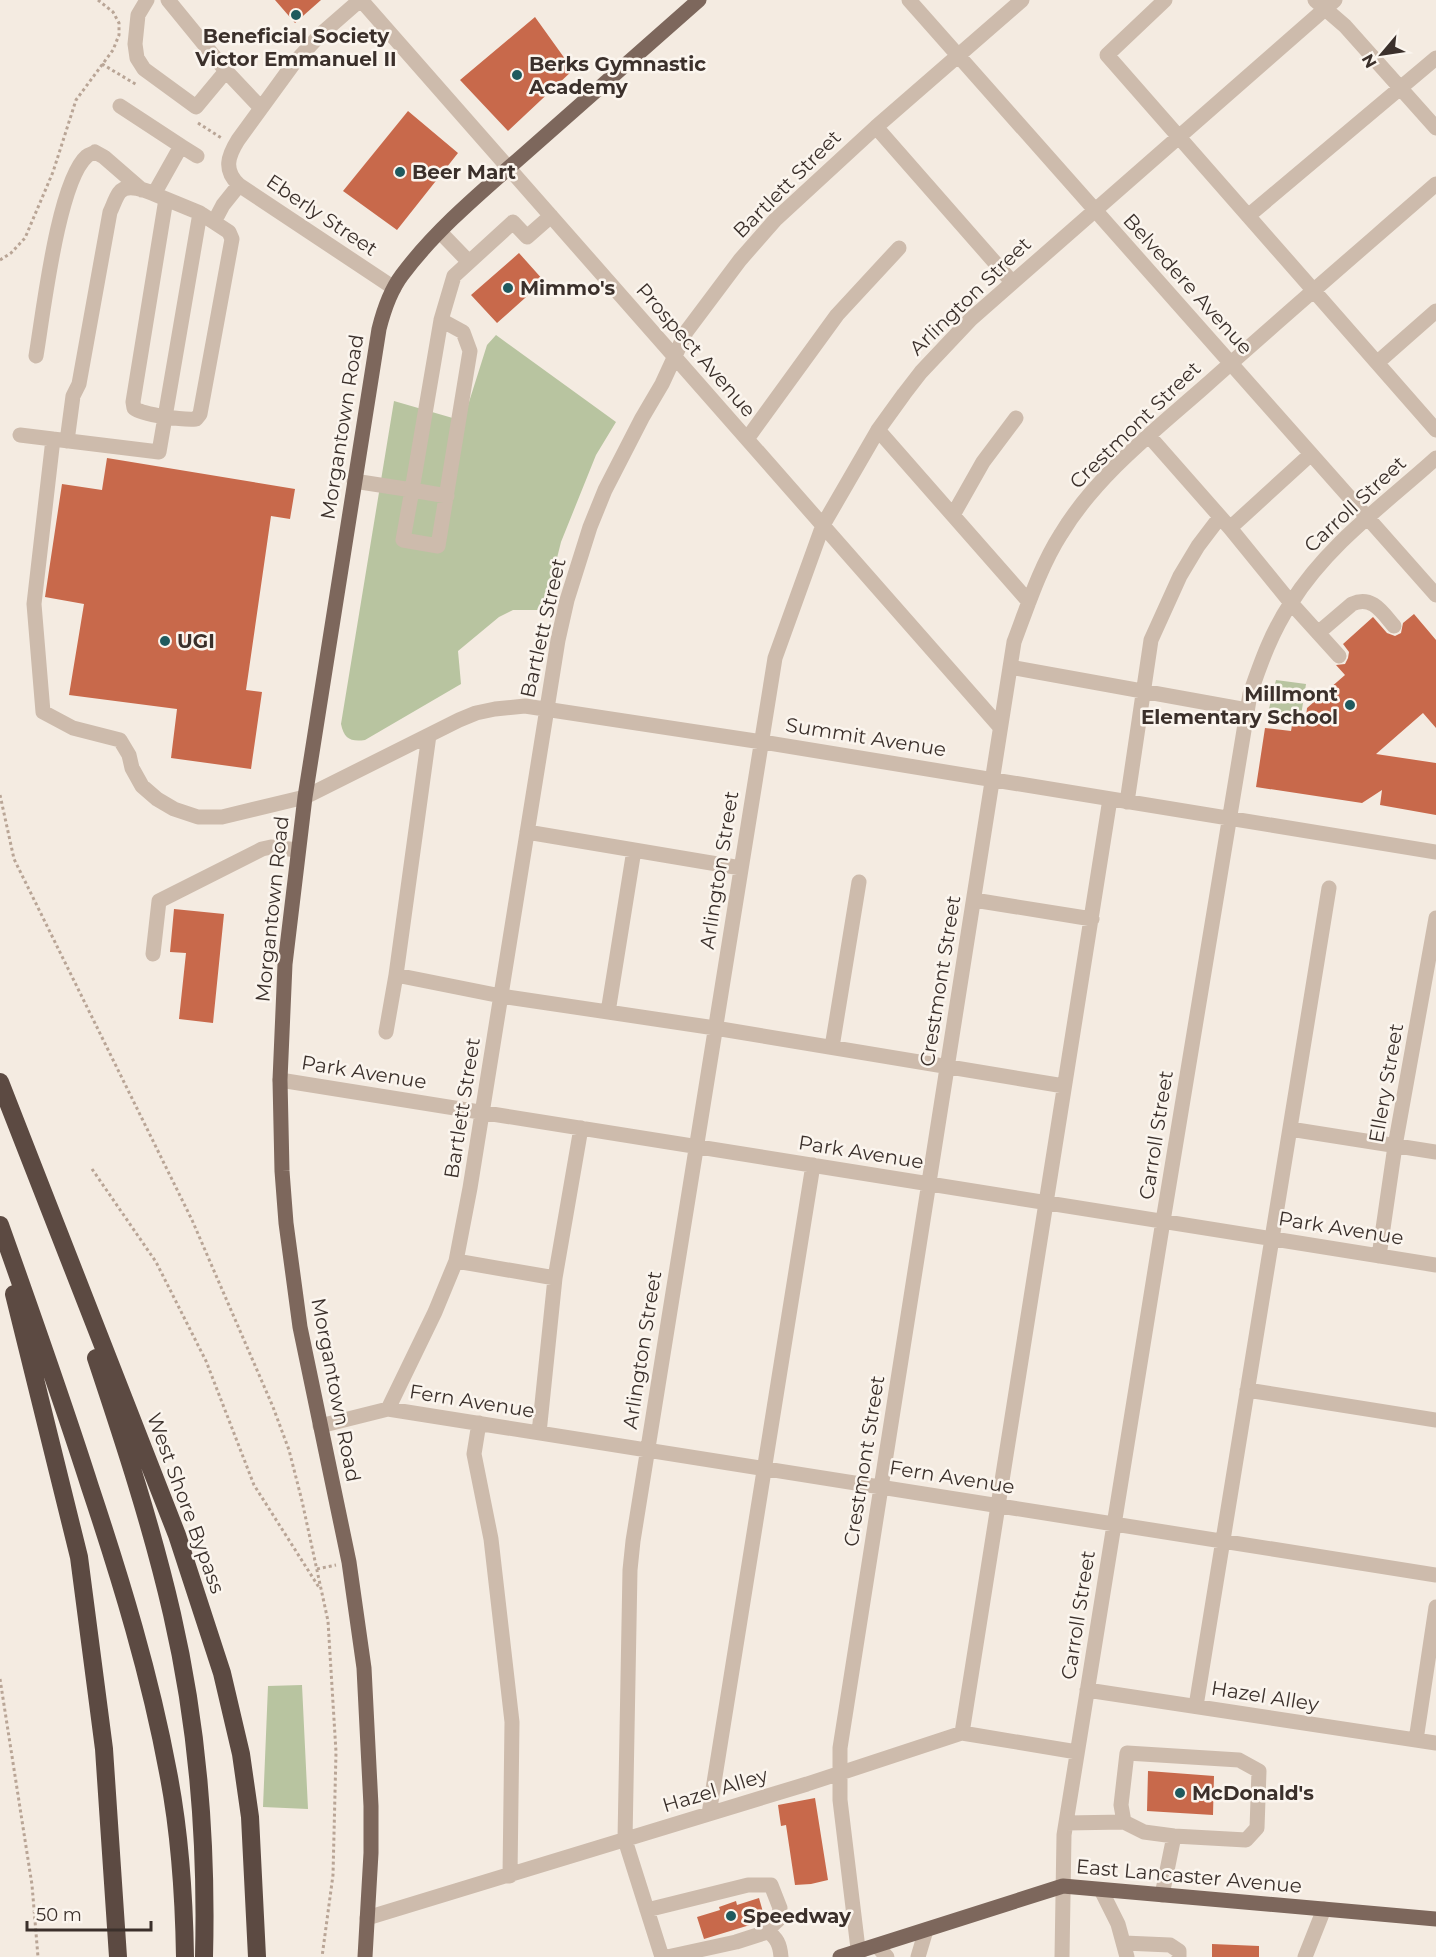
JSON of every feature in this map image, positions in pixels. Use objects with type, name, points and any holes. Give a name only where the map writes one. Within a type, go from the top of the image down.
[{"type":"highway","name":"West Shore Bypass","points":[[0,1082],[177,1535],[222,1673],[241,1754],[250,1817],[257,1957]]},
{"type":"highway","points":[[23,1139],[138,1485],[172,1615],[190,1708],[200,1794],[205,1879],[204,1957]]},
{"type":"highway","points":[[0,1225],[75,1441],[114,1560],[140,1652],[162,1740],[175,1813],[183,1892],[185,1957]]},
{"type":"highway","points":[[0,1246],[79,1557],[104,1749],[118,1957]]},
{"type":"main road","name":"Morgantown Road","points":[[365,1957],[371,1853],[371,1794],[364,1668],[350,1570],[300,1327],[282,1172],[280,1080],[285,964],[298,850],[379,328],[387,301],[394,288],[420,253],[440,232],[508,168],[699,0]]},
{"type":"main road","name":"East Lancaster Avenue","points":[[840,1957],[882,1951],[926,1930],[1063,1886],[1436,1919]]},
{"type":"street","points":[[147,0],[138,15],[135,44],[137,58],[144,69],[196,107],[226,71]]},
{"type":"street","points":[[168,0],[226,71],[261,108]]},
{"type":"street","points":[[214,222],[235,180],[228,164],[230,153],[294,63],[320,35],[360,0]]},
{"type":"street","name":"Prospect Avenue","points":[[360,0],[1000,727]]},
{"type":"street","name":"Belvedere Avenue","points":[[909,0],[1436,595]]},
{"type":"street","name":"Bartlett Street","points":[[388,1409],[435,1312],[456,1261],[483,1113],[558,640],[567,600],[590,527],[610,479],[662,384],[686,332],[740,260],[775,220],[876,127],[1022,0]]},
{"type":"street","points":[[1165,0],[1107,55],[1436,430]]},
{"type":"street","points":[[1325,3],[1436,128]]},
{"type":"street","name":"Arlington Street","points":[[662,1957],[625,1840],[630,1570],[647,1450],[775,658],[823,525],[878,430],[921,372],[962,327],[1179,136],[1325,3]]},
{"type":"street","points":[[1248,216],[1436,58]]},
{"type":"street","points":[[120,106],[197,156]]},
{"type":"street","points":[[876,127],[1012,282]]},
{"type":"street","points":[[60,440],[73,396],[80,384],[110,212],[120,191],[127,188],[154,194],[200,213],[229,232],[232,239],[200,414],[196,419],[188,419],[138,411],[134,408],[133,402],[154,194],[181,146]]},
{"type":"street","points":[[36,356],[63,204],[74,176],[87,156],[95,152],[104,157],[154,194]]},
{"type":"street","name":"Eberly Street","points":[[235,180],[394,288]]},
{"type":"street","name":"Crestmont Street","points":[[858,1954],[840,1800],[840,1748],[1014,642],[1041,570],[1061,534],[1101,480],[1436,184]]},
{"type":"street","points":[[20,435],[159,452],[200,213]]},
{"type":"street","points":[[441,320],[463,332],[470,351],[438,546],[403,540],[441,320],[454,276],[513,222],[527,237],[551,216]]},
{"type":"street","points":[[440,232],[469,262]]},
{"type":"street","points":[[747,439],[837,315],[899,248]]},
{"type":"street","points":[[1378,362],[1436,311]]},
{"type":"street","points":[[954,515],[983,462],[1016,418]]},
{"type":"street","points":[[878,430],[1029,602]]},
{"type":"street","points":[[1149,436],[1339,656]]},
{"type":"street","name":"Summit Avenue","points":[[60,440],[34,604],[44,712],[73,728],[120,740],[142,786],[157,799],[174,809],[198,817],[222,817],[305,797],[476,713],[525,706],[762,742],[1436,852]]},
{"type":"street","points":[[1127,802],[1151,640],[1180,576],[1198,546],[1311,454]]},
{"type":"street","name":"Carroll Street","points":[[1062,1957],[1066,1823],[1250,694],[1266,649],[1291,603],[1325,558],[1367,517],[1436,458]]},
{"type":"street","points":[[354,481],[447,496]]},
{"type":"street","points":[[1318,633],[1358,601],[1375,604],[1394,626]]},
{"type":"street","points":[[1010,667],[1247,710]]},
{"type":"street","points":[[386,1032],[429,735]]},
{"type":"street","points":[[962,1733],[1110,799]]},
{"type":"street","points":[[527,832],[741,868]]},
{"type":"street","points":[[153,954],[159,901],[262,849],[298,850]]},
{"type":"street","points":[[608,1012],[634,850]]},
{"type":"street","points":[[832,1047],[859,882]]},
{"type":"street","points":[[1196,1706],[1329,888]]},
{"type":"street","points":[[974,900],[1092,919]]},
{"type":"street","name":"Ellery Street","points":[[1379,1256],[1395,1146],[1432,966],[1436,918]]},
{"type":"street","points":[[396,975],[501,996],[948,1065],[1064,1086]]},
{"type":"street","name":"Park Avenue","points":[[280,1080],[1436,1265]]},
{"type":"street","points":[[539,1433],[555,1278],[581,1128]]},
{"type":"street","points":[[1290,1129],[1436,1152]]},
{"type":"street","points":[[709,1814],[813,1165]]},
{"type":"street","points":[[456,1261],[555,1278]]},
{"type":"street","points":[[1247,1390],[1436,1420]]},
{"type":"street","name":"Fern Avenue","points":[[320,1426],[388,1409],[1436,1575]]},
{"type":"street","points":[[479,1424],[474,1454],[491,1539],[512,1722],[510,1876]]},
{"type":"street","points":[[1416,1740],[1436,1607]]},
{"type":"street","name":"Hazel Alley","points":[[1087,1690],[1436,1743]]},
{"type":"street","name":"Hazel Alley","points":[[368,1918],[510,1876],[962,1733],[1077,1752]]},
{"type":"street","points":[[1066,1823],[1124,1821],[1144,1832],[1246,1840],[1257,1828],[1258,1772],[1239,1760],[1127,1753],[1121,1805],[1124,1821]]},
{"type":"street","points":[[1162,1895],[1174,1836]]},
{"type":"street","points":[[647,1911],[748,1885],[771,1886],[780,1908],[778,1920],[766,1930],[716,1952],[667,1957]]},
{"type":"street","points":[[1101,1890],[1126,1950],[1170,1945],[1179,1951],[1179,1957]]},
{"type":"street","points":[[1305,1957],[1324,1909]]},
{"type":"street","points":[[766,1930],[780,1944],[781,1957]]},
{"type":"street","points":[[918,1957],[926,1930]]},
{"type":"path","points":[[0,260],[11,253],[25,238],[52,172],[76,100],[113,50],[119,35],[119,23],[113,12],[98,0]]},
{"type":"path","points":[[0,795],[14,859],[192,1220],[273,1407],[289,1450],[328,1621],[336,1752],[333,1875],[322,1957]]},
{"type":"path","points":[[92,1169],[156,1262],[206,1361],[254,1485],[322,1593]]},
{"type":"path","points":[[0,1679],[32,1885],[38,1957]]},
{"type":"green space","points":[[496,335],[616,422],[596,455],[561,542],[544,610],[513,610],[499,617],[458,651],[461,684],[365,740],[352,740],[346,736],[341,724],[394,401],[463,421],[487,345]]},
{"type":"green space","points":[[1276,680],[1306,684],[1300,722],[1267,717]]},
{"type":"green space","points":[[302,1685],[308,1809],[263,1807],[268,1686]]},
{"type":"building","name":"Beneficial Society Victor Emmanuel II","points":[[275,0],[321,0],[295,23]]},
{"type":"building","name":"Berks Gymnastic Academy","points":[[535,17],[573,70],[508,131],[460,80]]},
{"type":"building","name":"Beer Mart","points":[[408,111],[458,153],[397,230],[343,191]]},
{"type":"building","name":"Mimmo's","points":[[519,253],[544,281],[497,323],[471,295]]},
{"type":"building","name":"UGI","points":[[107,458],[295,489],[290,519],[271,516],[246,690],[262,692],[251,769],[171,758],[177,709],[69,695],[84,604],[45,597],[62,484],[102,490]]},
{"type":"building","points":[[1414,614],[1436,640],[1436,728],[1423,713],[1376,754],[1436,763],[1436,815],[1380,805],[1382,790],[1362,803],[1256,787],[1265,728],[1291,731],[1292,725],[1305,726],[1307,708],[1345,675],[1336,665],[1345,664],[1348,658],[1349,652],[1343,644],[1373,617],[1387,633],[1395,636],[1401,633],[1403,623]]},
{"type":"building","points":[[174,909],[224,914],[213,1023],[179,1019],[186,953],[170,952]]},
{"type":"building","name":"McDonald's","points":[[1148,1771],[1214,1776],[1213,1815],[1147,1811]]},
{"type":"building","points":[[815,1798],[828,1880],[795,1885],[786,1825],[781,1826],[778,1805]]},
{"type":"building","name":"Speedway","points":[[759,1898],[765,1919],[763,1921],[704,1939],[697,1917],[720,1910],[719,1907],[736,1901],[737,1905]]},
{"type":"building","points":[[1212,1944],[1259,1946],[1259,1957],[1212,1957]]},
{"type":"place","name":"Beneficial Society Victor Emmanuel II","points":[[296,15]]},
{"type":"place","name":"Berks Gymnastic Academy","points":[[517,75]]},
{"type":"place","name":"Beer Mart","points":[[400,172]]},
{"type":"place","name":"Mimmo's","points":[[508,288]]},
{"type":"place","name":"UGI","points":[[165,641]]},
{"type":"place","name":"Millmont Elementary School","points":[[1350,705]]},
{"type":"place","name":"McDonald's","points":[[1180,1793]]},
{"type":"place","name":"Speedway","points":[[731,1916]]}]
